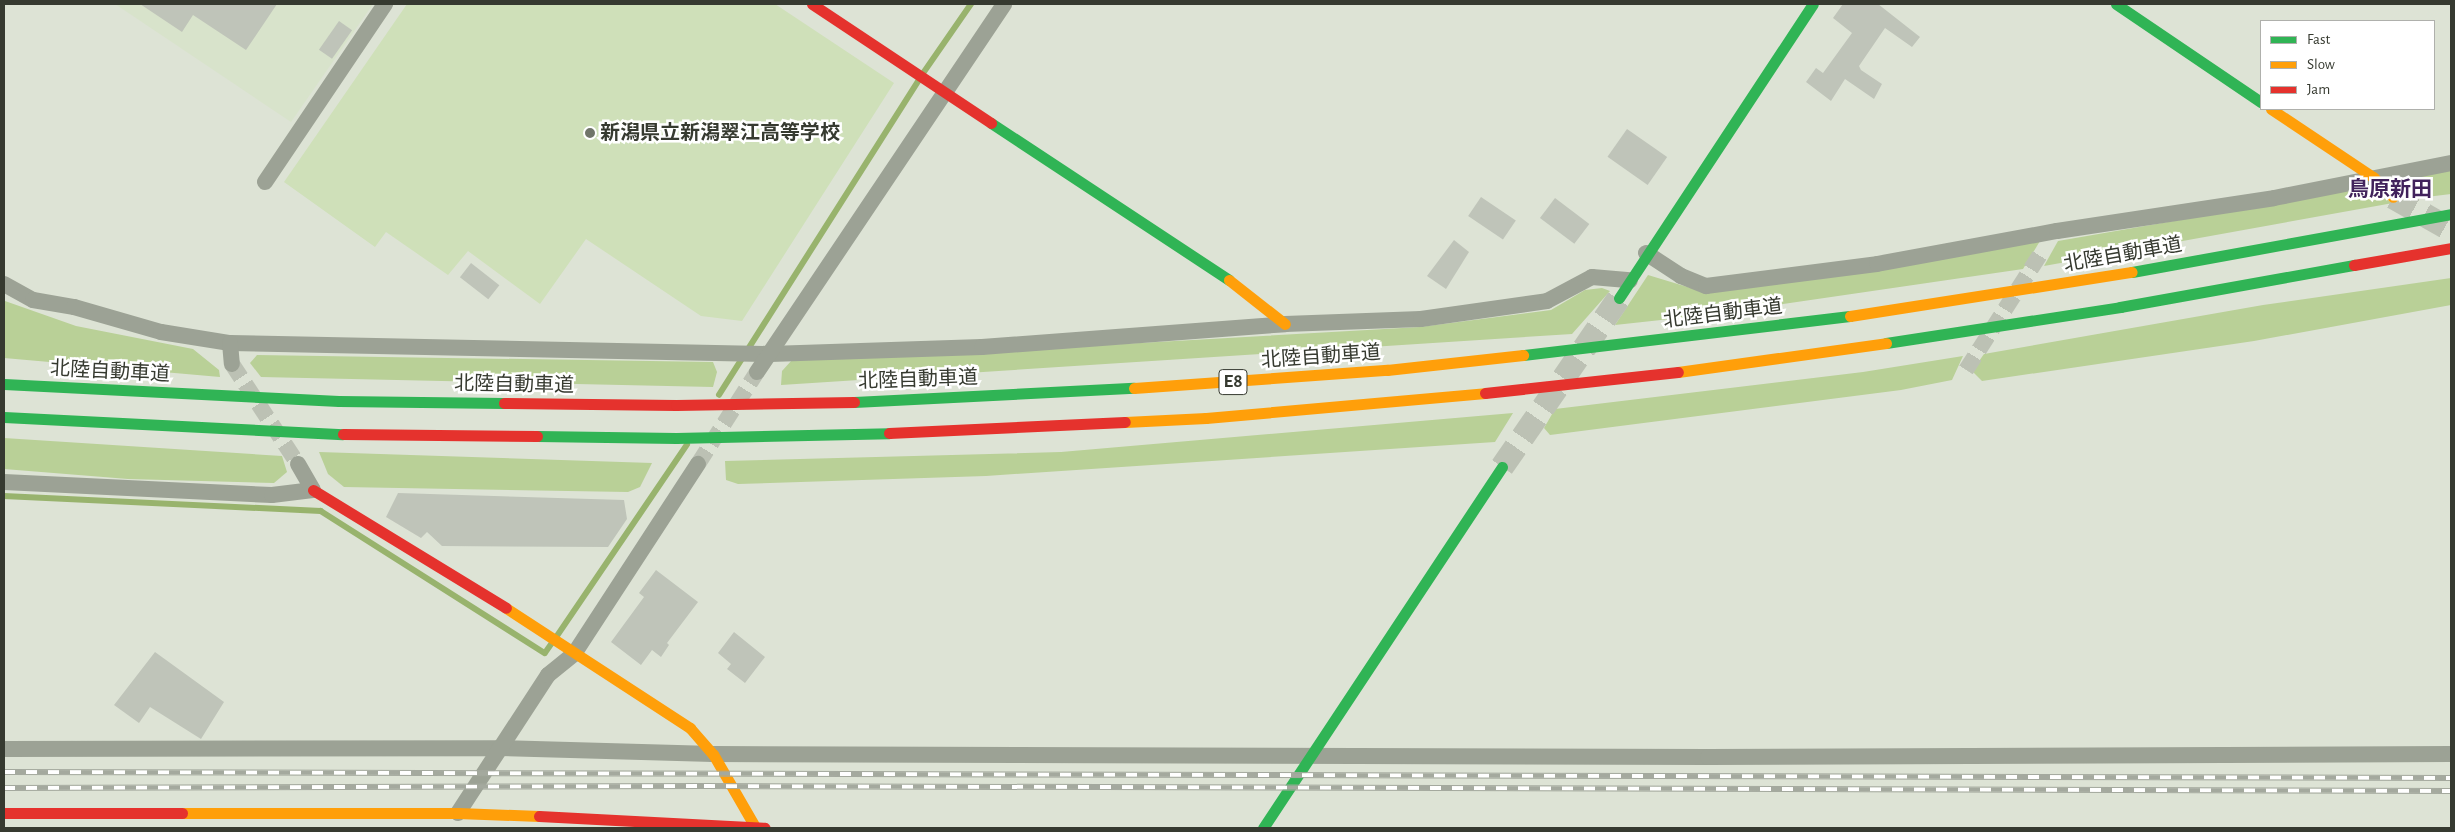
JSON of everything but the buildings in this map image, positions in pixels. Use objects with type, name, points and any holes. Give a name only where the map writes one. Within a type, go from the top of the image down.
[{"type":"main road","points":[[812,4],[947,91],[1222,275],[1285,324]]},
{"type":"main road","points":[[1619,298],[1646,253],[1813,4]]},
{"type":"main road","points":[[2116,4],[2260,101]]},
{"type":"main road","points":[[2273,110],[2373,177],[2393,196]]},
{"type":"main road","name":"北陸自動車道","points":[[4,384],[340,401],[676,405],[850,402],[1211,384],[1397,370],[1819,321],[2116,276],[2451,214]]},
{"type":"main road","name":"E8","points":[[4,417],[348,434],[637,438],[848,435],[1206,418],[1582,384],[1783,359],[2120,307],[2451,248]]},
{"type":"main road","points":[[1263,828],[1314,755],[1502,467]]},
{"type":"main road","points":[[313,490],[458,576],[574,654],[690,728],[713,754],[759,827]]},
{"type":"main road","points":[[4,813],[458,812],[759,827]]},
{"type":"street","points":[[265,182],[385,4]]},
{"type":"street","points":[[757,372],[1004,4]]},
{"type":"street","points":[[1646,253],[1681,276],[1706,286],[1877,264],[2057,232],[2274,198],[2451,163]]},
{"type":"street","points":[[4,284],[33,300],[74,307],[161,332],[230,344],[770,354],[982,347],[1285,324],[1421,319],[1494,311],[1547,301],[1592,277],[1630,280]]},
{"type":"street","points":[[230,344],[232,364]]},
{"type":"street","points":[[4,482],[272,495],[313,490],[298,464]]},
{"type":"street","points":[[458,812],[548,675],[574,654],[698,464]]},
{"type":"street","points":[[4,748],[499,748],[713,754],[1708,757],[2451,754]]},
{"type":"shaded area","points":[[115,4],[373,4],[291,122]]},
{"type":"shaded area","name":"新潟県立新潟翠江高等学校","points":[[407,4],[775,4],[894,83],[742,321],[701,316],[586,239],[540,304],[468,251],[448,275],[386,232],[375,247],[284,182]]},
{"type":"green space","points":[[2451,167],[2451,194],[2410,199],[2411,185],[2427,172]]},
{"type":"green space","points":[[2364,188],[2393,203],[2044,266],[2058,241]]},
{"type":"green space","points":[[2040,241],[2023,269],[1707,315],[1615,325],[1648,275],[1704,292]]},
{"type":"green space","points":[[2451,278],[2451,305],[2254,341],[1982,381],[1972,371],[1984,354],[2263,305]]},
{"type":"green space","points":[[1602,288],[1610,291],[1572,334],[781,385],[782,371],[792,360],[983,352],[1420,327],[1551,310],[1585,290]]},
{"type":"green space","points":[[5,301],[76,326],[193,349],[219,370],[220,377],[4,358]]},
{"type":"green space","points":[[257,355],[713,362],[717,372],[713,387],[261,377],[250,363]]},
{"type":"green space","points":[[1963,356],[1952,380],[1901,390],[1550,435],[1544,428],[1555,409],[1863,372]]},
{"type":"green space","points":[[1513,413],[1495,442],[986,476],[738,484],[726,480],[725,461],[1061,452]]},
{"type":"green space","points":[[4,438],[282,456],[287,472],[274,483],[128,479],[4,469]]},
{"type":"green space","points":[[319,452],[652,463],[640,487],[628,492],[344,487],[328,474]]},
{"type":"waterway","points":[[924,72],[971,4]]},
{"type":"waterway","points":[[719,395],[919,80]]},
{"type":"waterway","points":[[557,636],[687,445]]},
{"type":"waterway","points":[[4,496],[321,511],[545,653],[552,643]]},
{"type":"tunnel","points":[[2393,197],[2451,230]]},
{"type":"tunnel","points":[[1966,370],[2041,253]]},
{"type":"tunnel","points":[[1502,467],[1619,298]]},
{"type":"tunnel","points":[[232,364],[298,464]]},
{"type":"tunnel","points":[[698,464],[757,372]]},
{"type":"railway","points":[[4,772],[2451,778]]},
{"type":"railway","points":[[4,788],[704,786],[2451,791]]},
{"type":"traffic: fast","points":[[1619,298],[1813,4]]},
{"type":"traffic: fast","points":[[2116,4],[2260,101]]},
{"type":"traffic: fast","points":[[991,123],[1229,280]]},
{"type":"traffic: fast","points":[[2132,272],[2451,214]]},
{"type":"traffic: fast","points":[[1886,343],[2120,307],[2354,265]]},
{"type":"traffic: fast","points":[[1523,355],[1850,316]]},
{"type":"traffic: fast","points":[[4,384],[339,401],[504,403]]},
{"type":"traffic: fast","points":[[854,402],[1134,388]]},
{"type":"traffic: fast","points":[[4,417],[343,434]]},
{"type":"traffic: fast","points":[[537,436],[676,438],[889,433]]},
{"type":"traffic: fast","points":[[1263,828],[1502,467]]},
{"type":"traffic: slow","points":[[2272,110],[2373,177],[2393,197]]},
{"type":"traffic: slow","points":[[1850,316],[2132,272]]},
{"type":"traffic: slow","points":[[1229,280],[1285,324]]},
{"type":"traffic: slow","points":[[1678,372],[1886,343]]},
{"type":"traffic: slow","points":[[1134,388],[1387,370],[1523,355]]},
{"type":"traffic: slow","points":[[1125,422],[1206,418],[1485,393]]},
{"type":"traffic: slow","points":[[506,608],[690,728],[713,754],[754,825]]},
{"type":"traffic: slow","points":[[182,813],[458,813],[539,816]]},
{"type":"traffic: jam","points":[[812,4],[991,123]]},
{"type":"traffic: jam","points":[[2354,265],[2451,248]]},
{"type":"traffic: jam","points":[[1485,393],[1678,372]]},
{"type":"traffic: jam","points":[[504,403],[676,405],[854,402]]},
{"type":"traffic: jam","points":[[889,433],[1125,422]]},
{"type":"traffic: jam","points":[[343,434],[537,436]]},
{"type":"traffic: jam","points":[[313,490],[506,608]]},
{"type":"traffic: jam","points":[[4,813],[182,813]]},
{"type":"traffic: jam","points":[[539,816],[765,828]]},
{"type":"place","name":"新潟県立新潟翠江高等学校","points":[[590,133]]},
{"type":"district","name":"鳥原新田","points":[[2390,190]]}]
